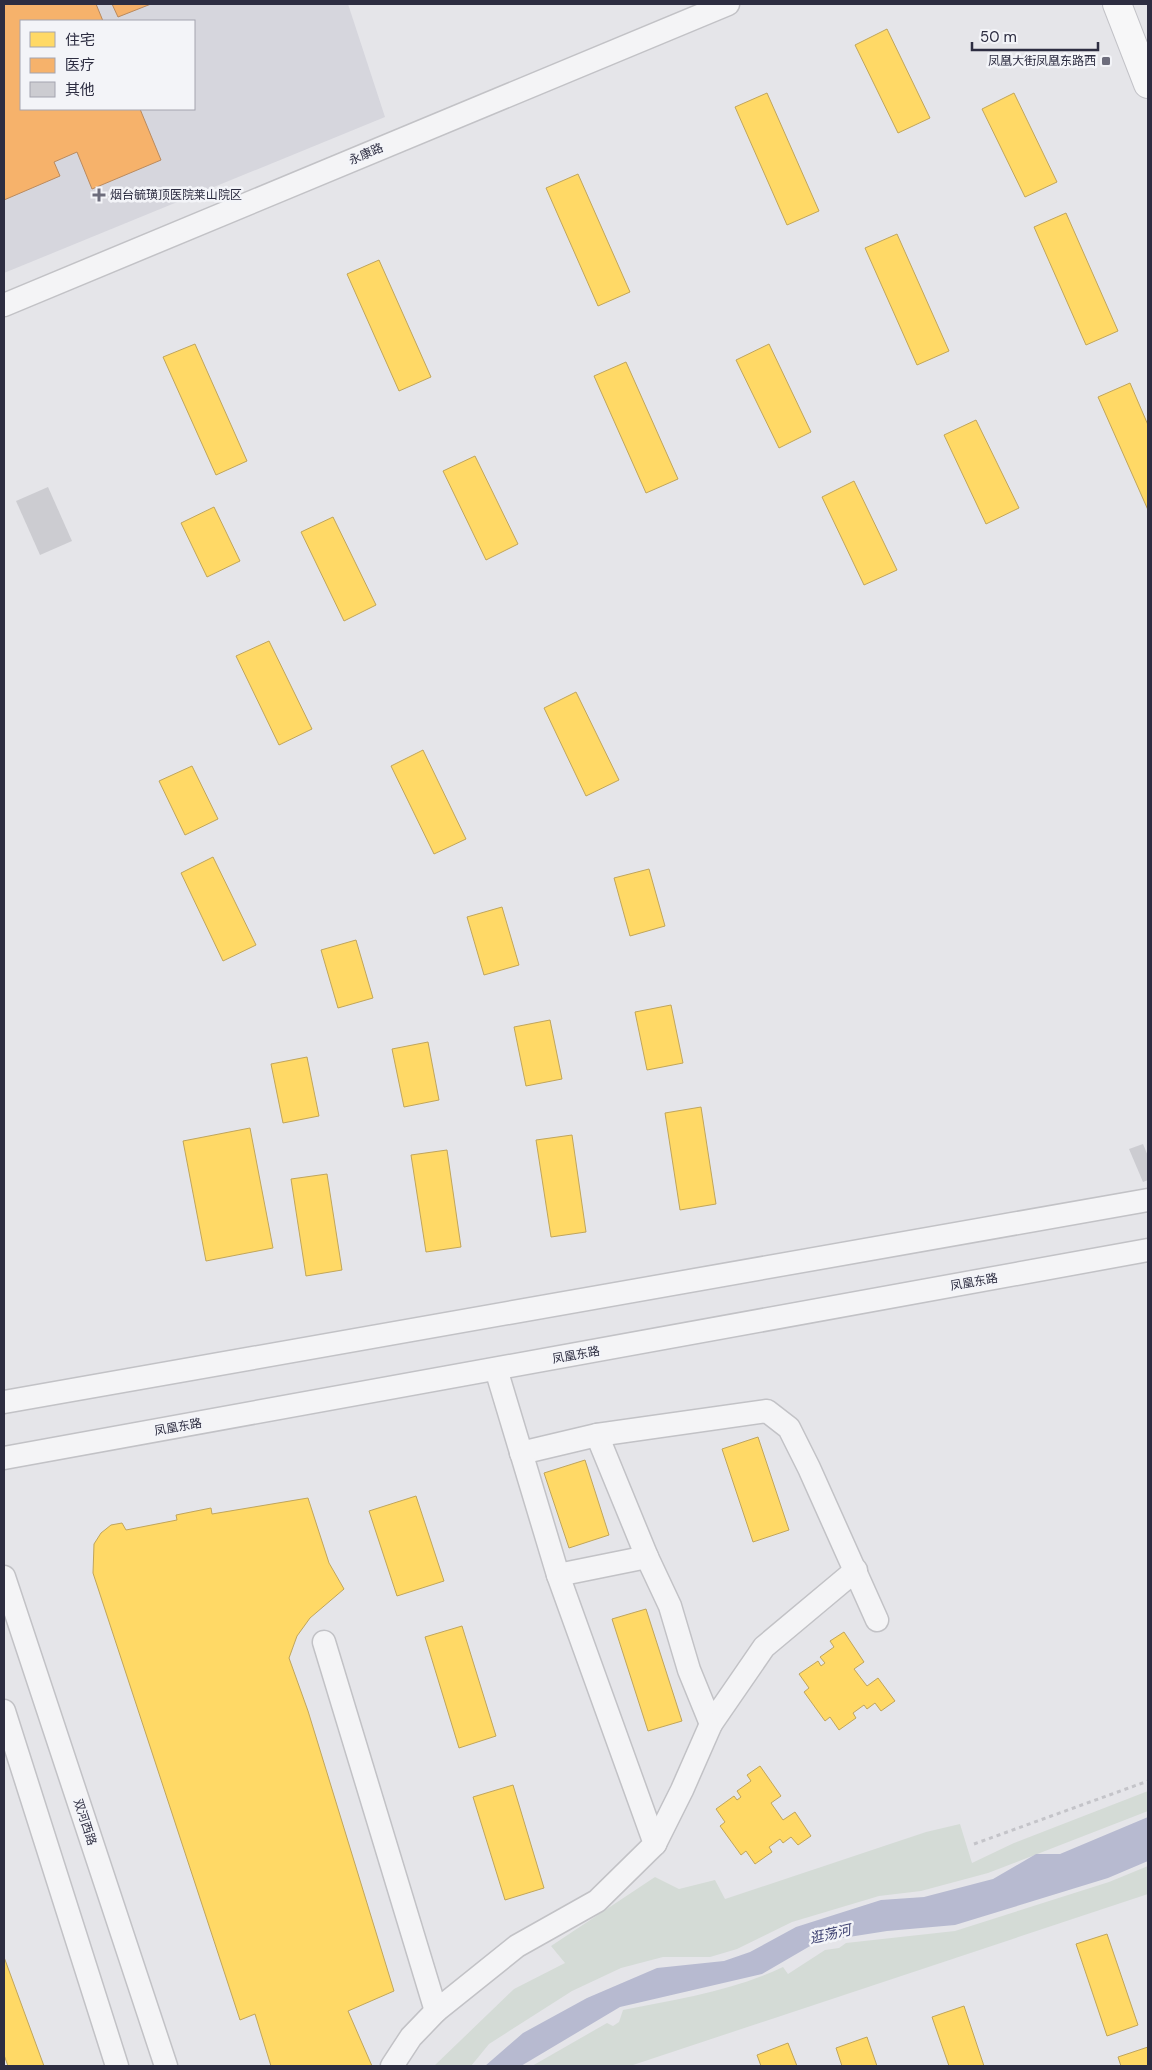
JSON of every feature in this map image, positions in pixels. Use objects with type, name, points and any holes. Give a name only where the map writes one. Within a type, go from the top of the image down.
[{"type":"main road","points":[[1117,4],[1148,84]]},
{"type":"street","name":"永康路","points":[[4,305],[728,4]]},
{"type":"street","points":[[4,1402],[1148,1200]]},
{"type":"street","name":"凤凰东路","points":[[4,1458],[1148,1250]]},
{"type":"street","points":[[496,1369],[558,1575],[655,1844]]},
{"type":"street","points":[[521,1453],[597,1435],[768,1410],[788,1428],[856,1570],[877,1620]]},
{"type":"street","points":[[597,1435],[647,1558],[670,1606],[689,1670],[711,1724]]},
{"type":"street","points":[[558,1575],[647,1558]]},
{"type":"street","points":[[392,2066],[411,2037],[436,2011],[517,1946],[597,1901],[655,1844],[682,1790],[711,1724],[764,1647],[856,1570]]},
{"type":"street","name":"双河西路","points":[[4,1577],[166,2066]]},
{"type":"street","points":[[324,1642],[436,2011]]},
{"type":"street","points":[[4,1711],[118,2066]]},
{"type":"path","points":[[974,1844],[1148,1781]]},
{"type":"shaded area","name":"烟台毓璜顶医院莱山院区","points":[[4,4],[348,4],[385,117],[4,273]]},
{"type":"shaded area","points":[[1148,1791],[1148,1811],[988,1873],[921,1891],[879,1896],[792,1922],[737,1949],[710,1957],[663,1957],[621,1968],[572,1991],[489,2044],[471,2066],[434,2066],[514,1989],[565,1963],[551,1946],[655,1877],[679,1889],[715,1880],[725,1899],[926,1832],[960,1824],[972,1863],[1014,1843]]},
{"type":"shaded area","points":[[1148,1866],[1148,1894],[630,2066],[532,2066],[607,2023],[613,2026],[619,2022],[623,2010],[725,1988],[783,1967],[788,1974],[825,1950],[839,1948],[846,1943],[955,1931],[1109,1882]]},
{"type":"water","name":"逛荡河","points":[[1148,1817],[1148,1861],[1108,1878],[955,1925],[887,1931],[817,1942],[762,1974],[620,2007],[521,2066],[485,2066],[523,2033],[587,1998],[657,1968],[724,1961],[750,1952],[796,1927],[881,1900],[924,1897],[993,1879],[1036,1854],[1060,1854]]},
{"type":"building: 住宅","points":[[887,29],[930,118],[898,133],[855,45]]},
{"type":"building: 住宅","points":[[767,93],[819,211],[787,225],[735,107]]},
{"type":"building: 住宅","points":[[1014,93],[1057,182],[1025,197],[982,109]]},
{"type":"building: 住宅","points":[[578,174],[630,292],[598,306],[546,188]]},
{"type":"building: 住宅","points":[[1066,213],[1118,331],[1086,345],[1034,227]]},
{"type":"building: 住宅","points":[[897,234],[949,351],[917,365],[865,248]]},
{"type":"building: 住宅","points":[[379,260],[431,377],[399,391],[347,274]]},
{"type":"building: 住宅","points":[[195,344],[247,461],[216,475],[163,357]]},
{"type":"building: 住宅","points":[[769,344],[811,432],[779,448],[736,360]]},
{"type":"building: 住宅","points":[[626,362],[678,479],[646,493],[594,376]]},
{"type":"building: 住宅","points":[[1130,383],[1148,425],[1148,510],[1098,397]]},
{"type":"building: 住宅","points":[[976,420],[1019,508],[986,524],[944,435]]},
{"type":"building: 住宅","points":[[475,456],[518,544],[486,560],[443,471]]},
{"type":"building: 住宅","points":[[854,481],[897,570],[864,585],[822,497]]},
{"type":"building: 住宅","points":[[214,507],[240,561],[207,577],[181,523]]},
{"type":"building: 住宅","points":[[333,517],[376,605],[344,621],[301,532]]},
{"type":"building: 住宅","points":[[269,641],[312,729],[279,745],[236,656]]},
{"type":"building: 住宅","points":[[576,692],[619,780],[586,796],[544,708]]},
{"type":"building: 住宅","points":[[423,750],[466,839],[434,854],[391,766]]},
{"type":"building: 住宅","points":[[192,766],[218,819],[185,835],[159,781]]},
{"type":"building: 住宅","points":[[213,857],[256,945],[223,961],[181,873]]},
{"type":"building: 住宅","points":[[649,869],[665,926],[630,936],[614,878]]},
{"type":"building: 住宅","points":[[502,907],[519,965],[484,975],[467,917]]},
{"type":"building: 住宅","points":[[356,940],[373,998],[338,1008],[321,950]]},
{"type":"building: 住宅","points":[[671,1005],[683,1063],[647,1070],[635,1012]]},
{"type":"building: 住宅","points":[[550,1020],[562,1079],[526,1086],[514,1027]]},
{"type":"building: 住宅","points":[[428,1042],[439,1100],[404,1107],[392,1049]]},
{"type":"building: 住宅","points":[[307,1057],[319,1116],[283,1123],[271,1064]]},
{"type":"building: 住宅","points":[[701,1107],[716,1204],[680,1210],[665,1113]]},
{"type":"building: 住宅","points":[[250,1128],[273,1248],[206,1261],[183,1141]]},
{"type":"building: 住宅","points":[[572,1135],[586,1232],[551,1237],[536,1140]]},
{"type":"building: 住宅","points":[[447,1150],[461,1247],[426,1252],[411,1155]]},
{"type":"building: 住宅","points":[[327,1174],[342,1270],[306,1276],[291,1179]]},
{"type":"building: 住宅","points":[[758,1437],[789,1530],[753,1542],[722,1449]]},
{"type":"building: 住宅","points":[[585,1460],[609,1535],[569,1548],[544,1473]]},
{"type":"building: 住宅","points":[[416,1496],[444,1581],[397,1596],[369,1511]]},
{"type":"building: 住宅","points":[[308,1498],[329,1563],[344,1589],[310,1618],[297,1636],[289,1658],[308,1711],[394,1991],[348,2011],[372,2066],[271,2066],[255,2014],[240,2020],[93,1573],[94,1544],[101,1533],[111,1525],[122,1523],[126,1530],[177,1520],[176,1515],[211,1508],[212,1514]]},
{"type":"building: 住宅","points":[[646,1609],[682,1721],[648,1731],[612,1619]]},
{"type":"building: 住宅","points":[[462,1626],[496,1736],[459,1748],[425,1637]]},
{"type":"building: 住宅","points":[[844,1632],[864,1662],[854,1669],[867,1686],[878,1678],[895,1701],[881,1711],[875,1703],[867,1709],[864,1705],[853,1713],[856,1718],[839,1730],[830,1717],[825,1721],[804,1692],[809,1688],[799,1674],[818,1661],[821,1666],[825,1663],[820,1657],[834,1647],[830,1641]]},
{"type":"building: 住宅","points":[[760,1766],[781,1796],[771,1803],[783,1820],[795,1812],[811,1836],[798,1845],[791,1837],[783,1843],[780,1839],[769,1847],[772,1852],[755,1864],[746,1851],[741,1855],[720,1826],[725,1822],[716,1809],[734,1796],[737,1800],[741,1797],[737,1791],[751,1781],[747,1775]]},
{"type":"building: 住宅","points":[[513,1785],[544,1888],[505,1900],[473,1797]]},
{"type":"building: 住宅","points":[[1107,1934],[1138,2025],[1107,2036],[1076,1944]]},
{"type":"building: 住宅","points":[[4,1957],[44,2066],[8,2066],[4,2055]]},
{"type":"building: 住宅","points":[[964,2006],[984,2066],[949,2066],[932,2017]]},
{"type":"building: 住宅","points":[[867,2037],[877,2066],[842,2066],[836,2048]]},
{"type":"building: 住宅","points":[[788,2043],[797,2066],[761,2066],[757,2055]]},
{"type":"building: 住宅","points":[[1148,2047],[1148,2066],[1121,2066],[1118,2057]]},
{"type":"building: 医疗","points":[[4,4],[96,4],[103,20],[20,20],[20,110],[140,110],[161,160],[92,189],[77,152],[54,162],[60,176],[4,200]]},
{"type":"building: 医疗","points":[[112,4],[151,4],[118,17]]},
{"type":"building: 其他","points":[[48,487],[72,541],[40,555],[16,501]]},
{"type":"building: 其他","points":[[1143,1144],[1148,1156],[1148,1180],[1143,1182],[1129,1149]]},
{"type":"place","name":"凤凰大街凤凰东路西","points":[[1106,61]]},
{"type":"place","name":"烟台毓璜顶医院莱山院区","points":[[99,195]]}]
